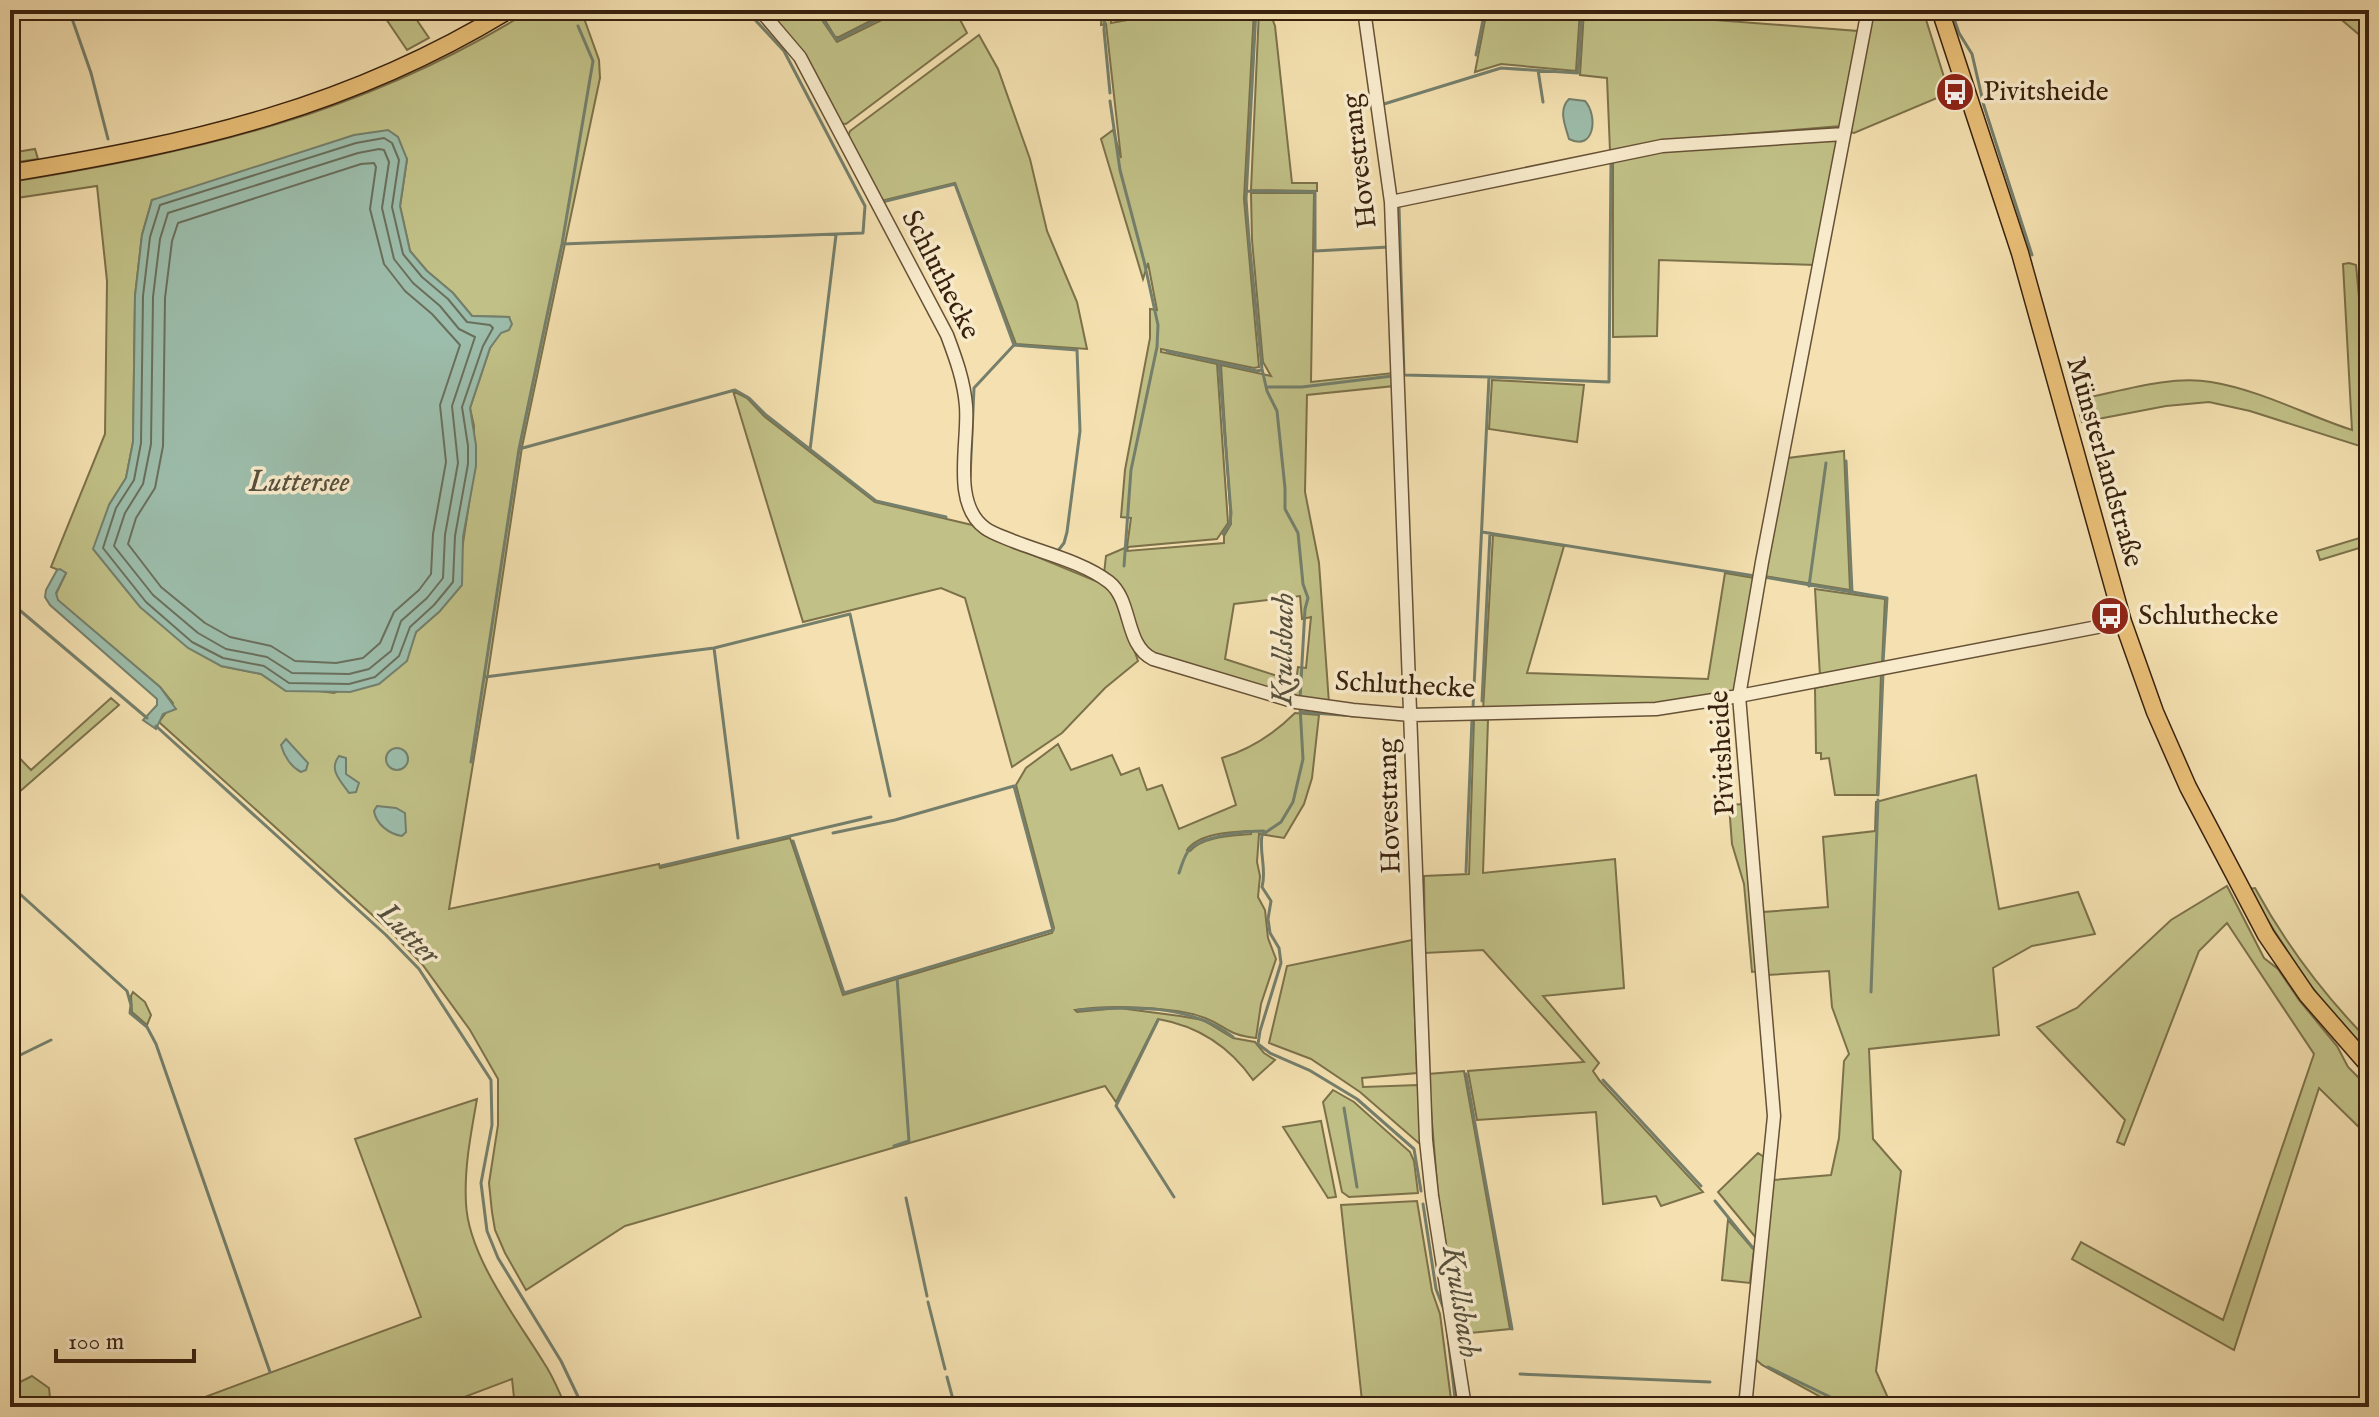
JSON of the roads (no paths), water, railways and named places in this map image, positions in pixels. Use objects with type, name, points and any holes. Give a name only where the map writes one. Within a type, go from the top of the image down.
[{"type":"main road","points":[[10,173],[144,149],[266,120],[379,78],[478,29],[509,10]]},
{"type":"main road","name":"Münsterlandstraße","points":[[1940,10],[2020,253],[2123,622],[2155,712],[2188,787],[2266,935],[2307,995],[2369,1066]]},
{"type":"street","name":"Schluthecke","points":[[760,10],[800,57],[947,335],[963,382],[967,408],[965,488],[972,515],[986,529],[1094,573],[1111,583],[1119,595],[1137,643],[1148,656],[1300,703],[1411,715],[1656,709],[1739,696],[2123,622]]},
{"type":"street","name":"Hovestrang","points":[[1364,10],[1391,202],[1426,1140],[1465,1407]]},
{"type":"street","name":"Pivitsheide","points":[[1745,1407],[1774,1116],[1739,696],[1868,10]]},
{"type":"street","points":[[1391,202],[1662,146],[1844,134]]},
{"type":"water","points":[[1569,99],[1585,101],[1592,115],[1592,130],[1584,141],[1569,139],[1563,113]]},
{"type":"water","name":"Luttersee","points":[[388,130],[398,137],[407,159],[400,206],[410,251],[472,316],[509,317],[512,324],[490,348],[470,408],[476,466],[463,537],[462,585],[440,611],[416,632],[407,661],[379,684],[350,692],[286,691],[261,674],[221,666],[188,648],[140,607],[93,549],[109,505],[126,478],[133,442],[135,296],[142,235],[152,200],[354,135]]},
{"type":"water","points":[[60,569],[66,573],[56,593],[58,600],[160,687],[176,709],[163,714],[156,729],[143,720],[157,705],[157,699],[50,605],[45,597],[46,590]]},
{"type":"water","points":[[286,739],[308,763],[306,770],[301,772],[288,761],[281,745]]},
{"type":"water","points":[[397,748],[405,751],[408,759],[405,767],[397,770],[389,767],[386,759],[389,751]]},
{"type":"water","points":[[339,756],[346,758],[346,774],[359,783],[356,792],[349,793],[335,771]]},
{"type":"water","points":[[377,806],[396,808],[405,813],[406,832],[402,836],[380,824],[374,811]]},
{"type":"waterway","points":[[69,10],[91,73],[108,139]]},
{"type":"waterway","points":[[571,10],[573,15]]},
{"type":"waterway","points":[[562,244],[863,233],[865,206],[784,51],[746,10]]},
{"type":"waterway","points":[[816,10],[837,40],[896,10]]},
{"type":"waterway","points":[[1105,10],[1110,93]]},
{"type":"waterway","name":"Krullsbach","points":[[1256,10],[1246,199],[1262,369],[1267,391],[1277,411],[1285,509],[1298,533],[1303,584],[1308,598],[1300,699]]},
{"type":"waterway","points":[[1476,55],[1485,10]]},
{"type":"waterway","points":[[1384,104],[1501,68],[1578,73],[1582,10]]},
{"type":"waterway","points":[[1951,10],[1959,33],[1972,54],[1984,106],[2032,255]]},
{"type":"waterway","points":[[471,762],[519,449],[562,244],[593,61],[578,26]]},
{"type":"waterway","points":[[1538,70],[1543,102]]},
{"type":"waterway","points":[[1110,101],[1120,170],[1158,325],[1157,347],[1131,470],[1124,566]]},
{"type":"waterway","points":[[1489,377],[1609,382],[1611,162]]},
{"type":"waterway","points":[[882,202],[955,184],[1014,345]]},
{"type":"waterway","points":[[1247,191],[1315,192],[1315,251],[1389,247]]},
{"type":"waterway","points":[[1399,206],[1404,375]]},
{"type":"waterway","points":[[810,450],[836,235]]},
{"type":"waterway","points":[[1014,345],[1077,350],[1080,431],[1067,532],[1057,552]]},
{"type":"waterway","points":[[970,478],[974,388],[1014,345]]},
{"type":"waterway","points":[[1167,351],[1261,370]]},
{"type":"waterway","points":[[1219,363],[1231,513],[1230,524],[1223,534]]},
{"type":"waterway","points":[[1404,375],[1489,377],[1473,708]]},
{"type":"waterway","points":[[1266,387],[1302,387],[1392,376]]},
{"type":"waterway","points":[[519,449],[735,390],[876,501],[946,517]]},
{"type":"waterway","points":[[1846,461],[1852,592]]},
{"type":"waterway","points":[[1809,586],[1826,463]]},
{"type":"waterway","points":[[1482,532],[1755,576]]},
{"type":"waterway","points":[[1482,701],[1490,533]]},
{"type":"waterway","points":[[1764,577],[1887,598],[1883,663]]},
{"type":"waterway","name":"Lutter","points":[[10,602],[147,718]]},
{"type":"waterway","points":[[485,677],[714,648],[850,614],[890,796]]},
{"type":"waterway","points":[[714,648],[738,838]]},
{"type":"waterway","points":[[1878,795],[1883,673]]},
{"type":"waterway","name":"Krullsbach","points":[[1300,707],[1303,759],[1293,802],[1281,822],[1262,835],[1262,887],[1271,901],[1268,919],[1270,933],[1279,948],[1281,963],[1258,1044],[1357,1099],[1414,1149],[1421,1191]]},
{"type":"waterway","points":[[1300,712],[1355,716]]},
{"type":"waterway","points":[[1466,872],[1472,719]]},
{"type":"waterway","name":"Lutter","points":[[156,726],[386,935],[419,969],[491,1080],[492,1125],[481,1183],[487,1231],[498,1258],[561,1361],[583,1407]]},
{"type":"waterway","points":[[793,841],[844,993],[1053,930],[1014,786],[895,820],[833,833]]},
{"type":"waterway","points":[[1871,992],[1878,800]]},
{"type":"waterway","points":[[661,866],[871,817]]},
{"type":"waterway","points":[[1179,873],[1186,854],[1196,844],[1225,835],[1264,831]]},
{"type":"waterway","points":[[10,885],[127,991],[130,1013],[147,1027],[156,1044],[270,1372]]},
{"type":"waterway","points":[[894,1146],[909,1141],[897,977]]},
{"type":"waterway","points":[[1078,1010],[1139,1008],[1179,1013],[1198,1018],[1233,1037]]},
{"type":"waterway","points":[[1158,1020],[1116,1106],[1174,1197]]},
{"type":"waterway","points":[[10,1060],[51,1040]]},
{"type":"waterway","points":[[1466,1074],[1512,1329]]},
{"type":"waterway","points":[[1603,1080],[1701,1186]]},
{"type":"waterway","points":[[1344,1108],[1357,1187]]},
{"type":"waterway","points":[[906,1198],[927,1296]]},
{"type":"waterway","points":[[1715,1201],[1753,1248]]},
{"type":"waterway","name":"Krullsbach","points":[[1423,1204],[1436,1289],[1445,1312]]},
{"type":"waterway","points":[[10,1205],[16,1218],[10,1221]]},
{"type":"waterway","points":[[928,1302],[945,1369]]},
{"type":"waterway","name":"Krullsbach","points":[[1447,1327],[1456,1407]]},
{"type":"waterway","points":[[1768,1367],[1851,1407]]},
{"type":"waterway","points":[[1520,1374],[1710,1382]]},
{"type":"waterway","points":[[947,1377],[955,1407]]},
{"type":"place","name":"Pivitsheide","points":[[1955,92]]},
{"type":"place","name":"Schluthecke","points":[[2110,616]]}]
